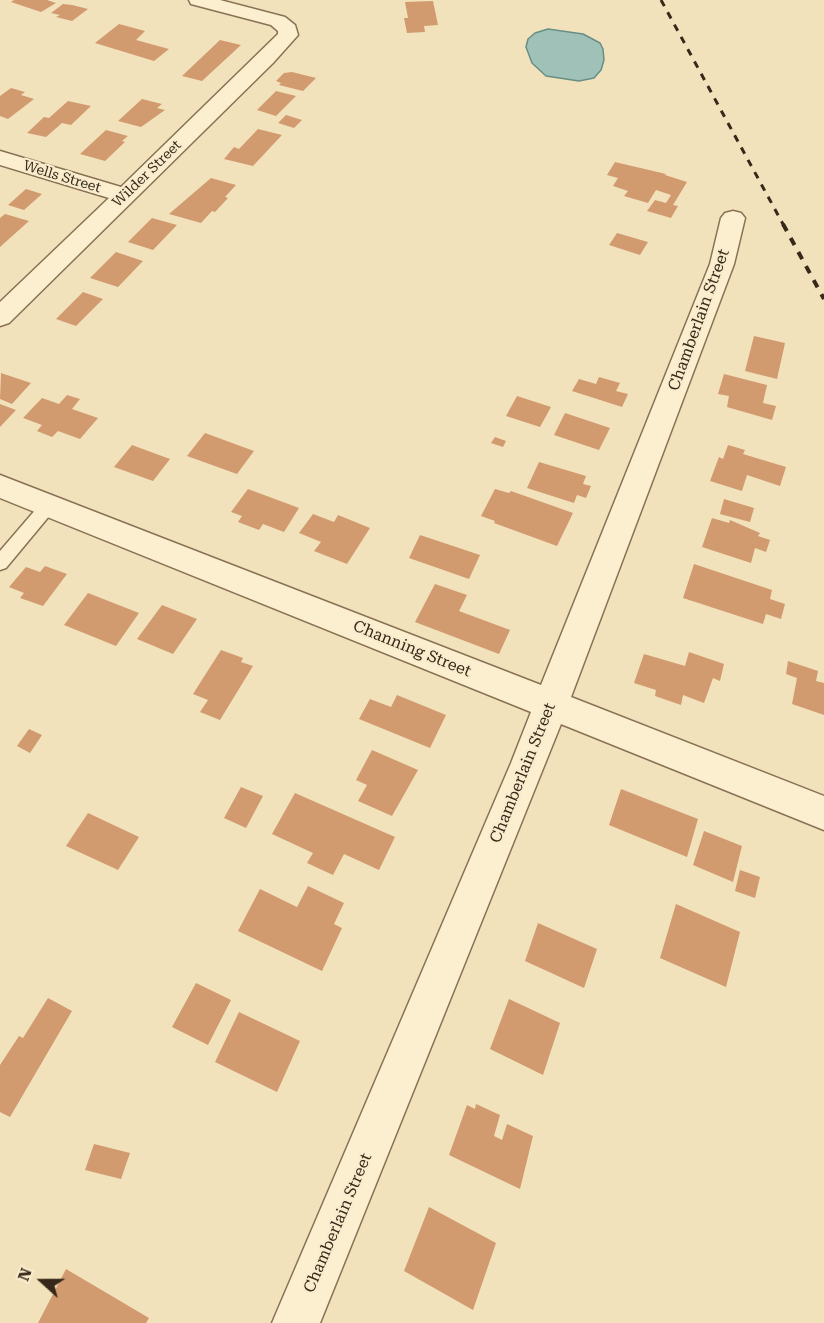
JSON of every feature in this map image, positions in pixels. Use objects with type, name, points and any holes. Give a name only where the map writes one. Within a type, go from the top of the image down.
[{"type":"street","name":"Wilder Street","points":[[0,317],[286,39],[288,29],[278,21],[198,0]]},
{"type":"street","name":"Wells Street","points":[[0,158],[124,195]]},
{"type":"street","name":"Chamberlain Street","points":[[296,1323],[551,704],[722,264],[733,218]]},
{"type":"street","name":"Channing Street","points":[[0,486],[824,813]]},
{"type":"lane","points":[[0,563],[49,505]]},
{"type":"water","points":[[548,29],[583,34],[600,43],[604,60],[601,70],[594,78],[579,81],[546,76],[532,63],[526,47],[528,39],[535,33]]},
{"type":"building","points":[[14,0],[47,0],[56,3],[41,12],[11,2]]},
{"type":"building","points":[[433,1],[438,25],[424,26],[425,32],[407,33],[404,18],[408,18],[405,2]]},
{"type":"building","points":[[63,4],[88,9],[72,21],[56,17],[60,15],[51,13]]},
{"type":"building","points":[[119,24],[145,31],[136,40],[169,49],[154,61],[95,43]]},
{"type":"building","points":[[220,40],[241,45],[202,81],[182,76]]},
{"type":"building","points":[[292,72],[316,78],[303,91],[279,85],[281,83],[276,81],[284,73]]},
{"type":"building","points":[[11,88],[25,92],[21,95],[34,99],[8,119],[0,116],[0,96]]},
{"type":"building","points":[[276,91],[296,96],[276,116],[257,110]]},
{"type":"building","points":[[142,99],[162,104],[157,108],[165,110],[141,127],[118,121]]},
{"type":"building","points":[[68,101],[91,106],[71,125],[62,123],[46,137],[27,133],[44,117],[49,118]]},
{"type":"building","points":[[286,115],[302,120],[294,128],[278,123]]},
{"type":"building","points":[[258,129],[282,135],[253,166],[224,159],[234,147],[239,149]]},
{"type":"building","points":[[106,130],[128,136],[122,141],[125,142],[105,161],[80,154]]},
{"type":"building","points":[[615,162],[666,174],[687,182],[673,205],[678,206],[671,218],[647,211],[655,200],[666,203],[671,195],[656,190],[648,203],[624,196],[628,191],[613,186],[618,178],[607,175]]},
{"type":"building","points":[[211,178],[236,185],[215,212],[212,211],[201,223],[169,214]]},
{"type":"building","points":[[26,189],[42,194],[24,210],[8,205]]},
{"type":"building","points":[[5,214],[29,221],[0,247],[0,218]]},
{"type":"building","points":[[152,218],[177,225],[153,250],[128,242]]},
{"type":"building","points":[[617,233],[648,242],[640,255],[609,245]]},
{"type":"building","points":[[116,252],[143,261],[118,287],[90,278]]},
{"type":"building","points":[[83,292],[103,299],[76,326],[56,319]]},
{"type":"building","points":[[754,336],[785,343],[777,379],[745,371]]},
{"type":"building","points":[[1,373],[31,383],[12,404],[0,399]]},
{"type":"building","points":[[724,374],[767,385],[763,403],[776,406],[772,420],[727,407],[729,396],[718,394]]},
{"type":"building","points":[[599,377],[620,383],[616,391],[628,394],[622,407],[572,391],[579,379],[596,384]]},
{"type":"building","points":[[67,395],[80,399],[72,409],[98,418],[80,439],[58,431],[52,437],[37,431],[42,425],[23,418],[42,398],[59,404]]},
{"type":"building","points":[[517,396],[551,407],[540,427],[506,416]]},
{"type":"building","points":[[0,404],[16,410],[0,427]]},
{"type":"building","points":[[565,413],[610,428],[599,450],[554,435]]},
{"type":"building","points":[[205,433],[254,451],[237,474],[187,456]]},
{"type":"building","points":[[495,437],[506,441],[503,447],[491,443]]},
{"type":"building","points":[[132,445],[170,459],[153,481],[114,467]]},
{"type":"building","points":[[728,445],[745,450],[743,454],[786,467],[780,486],[747,475],[742,491],[710,481],[719,457],[723,459]]},
{"type":"building","points":[[539,462],[586,476],[583,484],[591,486],[586,498],[577,495],[574,503],[527,488]]},
{"type":"building","points":[[248,489],[299,508],[284,532],[263,524],[259,530],[238,522],[242,516],[231,512]]},
{"type":"building","points":[[495,489],[509,493],[511,491],[573,513],[557,546],[481,516]]},
{"type":"building","points":[[724,499],[754,508],[750,522],[720,514]]},
{"type":"building","points":[[313,514],[334,522],[338,515],[370,528],[347,564],[314,551],[321,542],[299,533]]},
{"type":"building","points":[[712,518],[729,523],[730,520],[760,533],[758,536],[770,540],[766,552],[755,548],[751,563],[702,547]]},
{"type":"building","points":[[420,535],[480,555],[469,579],[409,558]]},
{"type":"building","points":[[694,564],[772,590],[770,599],[785,604],[781,619],[766,614],[763,624],[683,598]]},
{"type":"building","points":[[45,566],[67,574],[43,606],[20,598],[24,593],[9,587],[26,567],[40,572]]},
{"type":"building","points":[[435,584],[467,595],[459,611],[510,630],[499,654],[415,622]]},
{"type":"building","points":[[88,593],[139,613],[116,646],[64,625]]},
{"type":"building","points":[[162,605],[197,619],[173,654],[137,639]]},
{"type":"building","points":[[221,650],[243,658],[241,662],[253,666],[220,720],[200,712],[208,700],[193,694]]},
{"type":"building","points":[[689,652],[724,664],[720,681],[713,678],[704,703],[683,695],[681,705],[655,696],[656,690],[634,683],[644,654],[685,666]]},
{"type":"building","points":[[788,661],[818,671],[816,681],[824,683],[824,715],[792,704],[797,678],[786,674]]},
{"type":"building","points":[[397,695],[446,715],[430,748],[359,719],[370,699],[391,707]]},
{"type":"building","points":[[29,729],[42,735],[30,753],[17,746]]},
{"type":"building","points":[[372,750],[418,770],[392,816],[358,801],[367,785],[356,780]]},
{"type":"building","points":[[241,787],[263,796],[246,828],[224,818]]},
{"type":"building","points":[[621,789],[698,819],[687,857],[609,825]]},
{"type":"building","points":[[295,793],[395,837],[379,870],[344,854],[333,875],[307,863],[313,853],[272,834]]},
{"type":"building","points":[[88,813],[139,837],[118,870],[66,846]]},
{"type":"building","points":[[704,831],[742,846],[733,882],[693,865]]},
{"type":"building","points":[[740,870],[760,877],[755,898],[735,891]]},
{"type":"building","points":[[308,886],[344,903],[334,924],[342,928],[322,971],[238,931],[260,889],[297,907]]},
{"type":"building","points":[[676,904],[740,932],[726,987],[660,958]]},
{"type":"building","points":[[538,923],[597,949],[584,988],[525,961]]},
{"type":"building","points":[[196,983],[231,1000],[208,1045],[172,1027]]},
{"type":"building","points":[[48,998],[72,1011],[10,1117],[0,1112],[0,1065],[19,1036],[23,1038]]},
{"type":"building","points":[[509,999],[560,1023],[543,1075],[490,1049]]},
{"type":"building","points":[[239,1012],[300,1041],[277,1092],[215,1062]]},
{"type":"building","points":[[476,1104],[500,1115],[494,1136],[502,1140],[507,1124],[533,1136],[520,1189],[449,1155],[467,1105],[475,1109]]},
{"type":"building","points":[[94,1144],[130,1153],[121,1179],[85,1170]]},
{"type":"building","points":[[429,1207],[496,1243],[473,1310],[404,1271]]},
{"type":"building","points":[[66,1269],[149,1318],[146,1323],[38,1323]]},
{"type":"railway","points":[[661,0],[784,226]]},
{"type":"railway","points":[[783,224],[824,299]]}]
